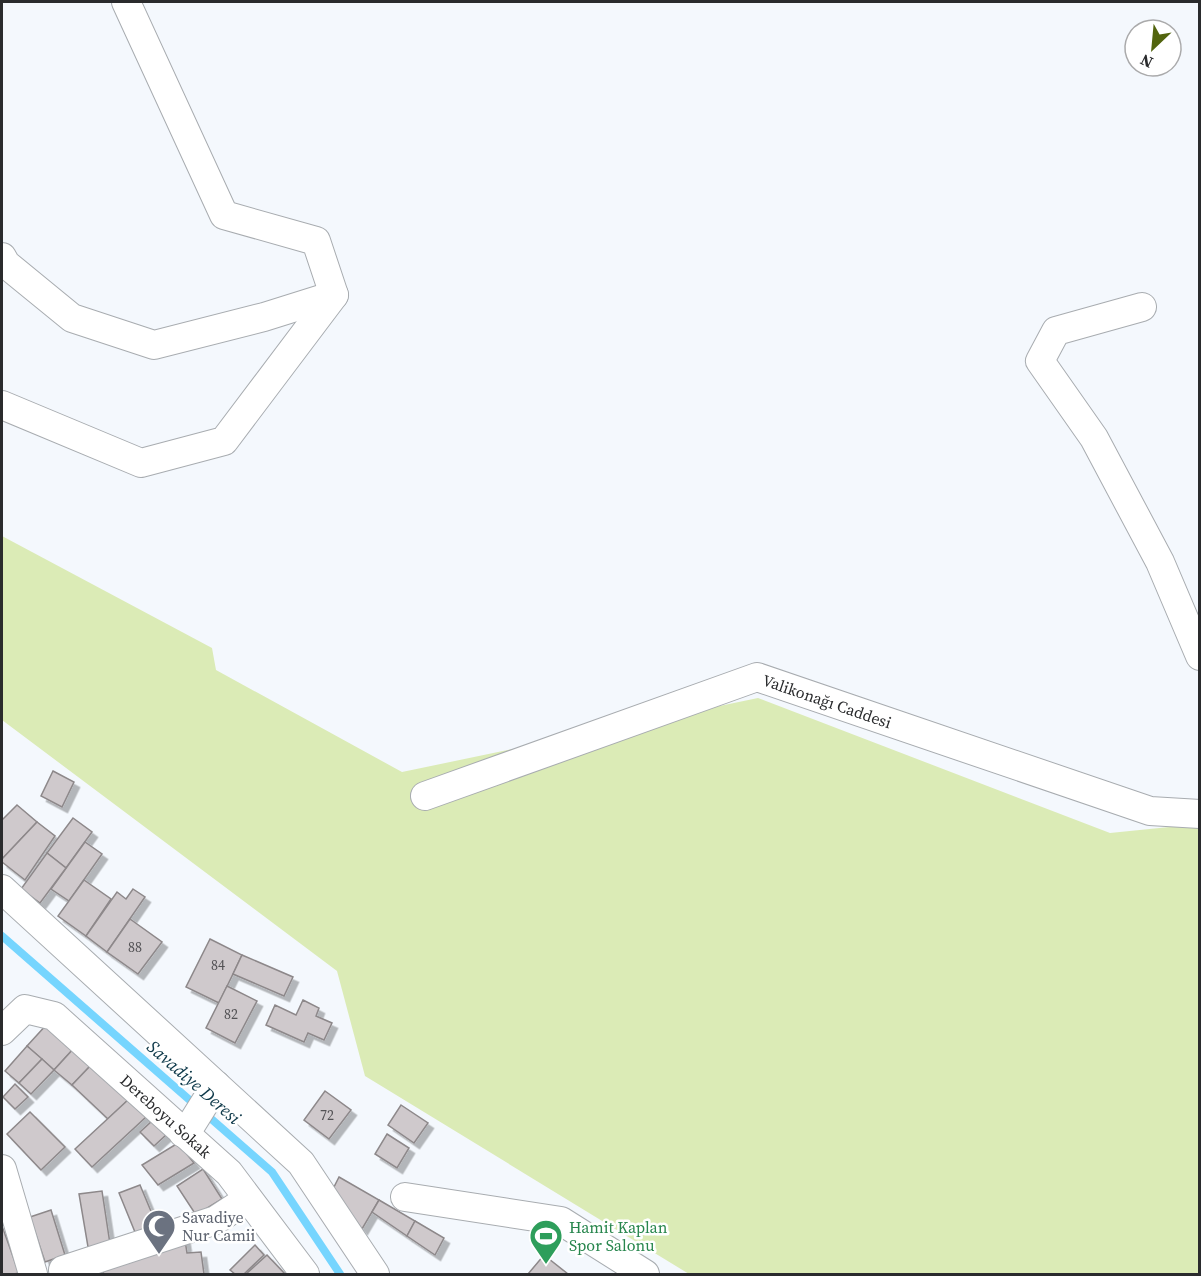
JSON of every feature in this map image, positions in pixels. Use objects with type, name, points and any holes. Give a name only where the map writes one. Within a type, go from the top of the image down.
[{"type":"street","points":[[126,2],[224,215],[316,241],[334,295]]},
{"type":"street","points":[[2,257],[6,264],[72,318],[154,345],[264,317],[334,295]]},
{"type":"street","points":[[2,405],[141,463],[224,441],[334,295]]},
{"type":"street","points":[[1142,307],[1056,331],[1040,361],[1099,448],[1160,562],[1200,656]]},
{"type":"street","name":"Valikonağı Caddesi","points":[[425,796],[756,677],[1150,811],[1200,813]]},
{"type":"street","points":[[2,889],[213,1089],[302,1163],[375,1275]]},
{"type":"street","name":"Dereboyu Sokak","points":[[2,1030],[25,1009],[54,1016],[187,1129],[229,1173],[305,1275]]},
{"type":"street","points":[[187,1129],[213,1089]]},
{"type":"street","points":[[2,1169],[33,1275]]},
{"type":"street","points":[[405,1197],[561,1221],[645,1275]]},
{"type":"street","points":[[63,1270],[216,1220],[248,1198]]},
{"type":"green space","points":[[2,536],[212,648],[216,670],[402,772],[758,698],[1110,833],[1199,824],[1199,1274],[689,1274],[365,1076],[337,971],[2,720]]},
{"type":"building","points":[[53,771],[74,782],[62,807],[41,796]]},
{"type":"building","points":[[17,805],[37,822],[2,859],[2,820]]},
{"type":"building","points":[[73,818],[92,832],[66,868],[47,853]]},
{"type":"building","points":[[37,822],[55,836],[25,880],[2,862],[2,859]]},
{"type":"building","points":[[85,842],[102,854],[69,901],[51,889]]},
{"type":"building","points":[[47,853],[66,868],[40,903],[21,889]]},
{"type":"building","points":[[84,880],[111,899],[86,936],[58,916]]},
{"type":"building","points":[[133,889],[145,897],[107,952],[86,936],[117,892],[126,899]]},
{"type":"building","points":[[130,919],[162,942],[138,974],[107,952]]},
{"type":"building","points":[[210,939],[242,955],[219,1003],[186,987]]},
{"type":"building","points":[[242,955],[293,977],[284,996],[233,974]]},
{"type":"building","points":[[227,986],[257,1001],[235,1043],[206,1028]]},
{"type":"building","points":[[303,1000],[319,1008],[316,1016],[332,1023],[324,1040],[308,1033],[304,1042],[266,1025],[275,1005],[296,1015]]},
{"type":"building","points":[[48,1023],[75,1047],[54,1070],[27,1046]]},
{"type":"building","points":[[27,1046],[42,1059],[19,1083],[5,1071]]},
{"type":"building","points":[[75,1047],[92,1064],[72,1085],[54,1070]]},
{"type":"building","points":[[42,1059],[54,1070],[31,1094],[19,1083]]},
{"type":"building","points":[[92,1064],[129,1099],[108,1119],[72,1085]]},
{"type":"building","points":[[15,1084],[28,1097],[15,1109],[3,1097]]},
{"type":"building","points":[[325,1091],[351,1110],[329,1139],[304,1120]]},
{"type":"building","points":[[129,1099],[146,1117],[92,1167],[75,1149]]},
{"type":"building","points":[[401,1105],[428,1123],[414,1143],[388,1125]]},
{"type":"building","points":[[30,1112],[65,1147],[41,1170],[7,1134]]},
{"type":"building","points":[[152,1121],[166,1135],[154,1146],[140,1132]]},
{"type":"building","points":[[387,1134],[409,1148],[397,1168],[375,1154]]},
{"type":"building","points":[[178,1143],[194,1163],[158,1185],[142,1165]]},
{"type":"building","points":[[203,1169],[222,1199],[196,1215],[177,1186]]},
{"type":"building","points":[[339,1177],[379,1200],[362,1229],[332,1191]]},
{"type":"building","points":[[140,1185],[158,1228],[137,1237],[119,1193]]},
{"type":"building","points":[[102,1191],[110,1244],[88,1247],[79,1194]]},
{"type":"building","points":[[379,1200],[415,1221],[407,1236],[372,1212]]},
{"type":"building","points":[[51,1210],[65,1255],[45,1262],[30,1217]]},
{"type":"building","points":[[415,1221],[444,1238],[435,1255],[407,1236]]},
{"type":"building","points":[[2,1226],[19,1273],[2,1274]]},
{"type":"building","name":"Savadiye Nur Camii","points":[[184,1234],[187,1253],[201,1252],[204,1274],[104,1274],[100,1266]]},
{"type":"building","points":[[255,1245],[264,1255],[244,1274],[235,1274],[230,1270]]},
{"type":"building","points":[[267,1255],[285,1274],[246,1274]]},
{"type":"building","name":"Hamit Kaplan Spor Salonu","points":[[544,1255],[568,1274],[528,1274]]},
{"type":"waterway","name":"Savadiye Deresi","points":[[2,936],[272,1172],[340,1274]]},
{"type":"place","name":"Savadiye Nur Camii","points":[[159,1255]]},
{"type":"place","name":"Hamit Kaplan Spor Salonu","points":[[546,1265]]}]
